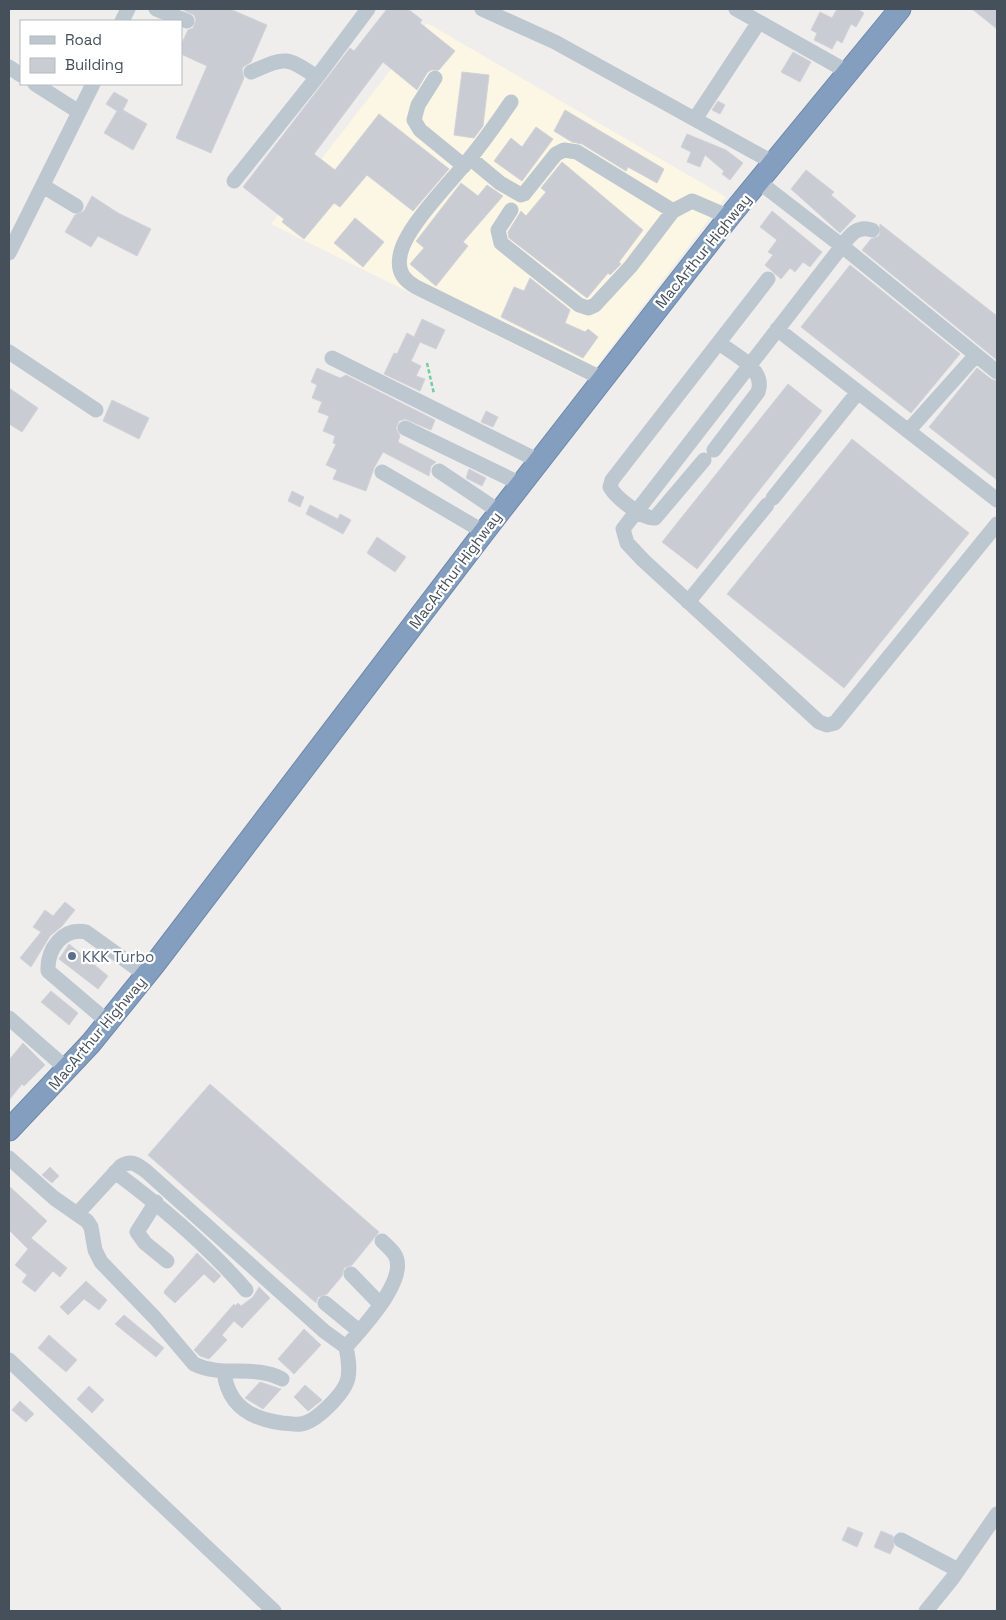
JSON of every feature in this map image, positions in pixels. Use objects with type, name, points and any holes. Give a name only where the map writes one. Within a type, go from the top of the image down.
[{"type":"highway","name":"MacArthur Highway","points":[[9,1130],[67,1069],[146,975],[484,532],[728,217],[759,182],[900,9]]},
{"type":"street","points":[[156,9],[188,21]]},
{"type":"street","points":[[234,181],[317,77],[368,9]]},
{"type":"street","points":[[482,9],[555,42],[774,163]]},
{"type":"street","points":[[736,9],[848,72]]},
{"type":"street","points":[[695,119],[759,22]]},
{"type":"street","points":[[251,72],[279,60],[287,60],[317,77]]},
{"type":"street","points":[[9,67],[20,74]]},
{"type":"street","points":[[435,78],[418,106],[414,120],[420,130],[500,183],[515,203]]},
{"type":"street","points":[[37,85],[79,112]]},
{"type":"street","points":[[9,253],[92,85]]},
{"type":"street","points":[[511,102],[404,242],[399,267],[404,280],[603,379]]},
{"type":"street","points":[[673,211],[577,152],[564,150],[556,154],[515,203],[498,230],[501,243],[578,305],[588,308],[595,306],[631,266],[673,211],[692,201],[728,217]]},
{"type":"street","points":[[759,182],[842,246],[997,372]]},
{"type":"street","points":[[43,186],[76,206]]},
{"type":"street","points":[[872,230],[860,228],[854,232],[777,329],[636,510],[623,529],[628,543],[688,602],[819,722],[827,725],[835,723],[997,524]]},
{"type":"street","points":[[719,343],[750,366],[760,377],[761,383],[758,392],[709,455],[655,518],[646,518],[612,491],[612,480],[768,279]]},
{"type":"street","points":[[777,329],[997,500]]},
{"type":"street","points":[[9,352],[96,410]]},
{"type":"street","points":[[908,431],[976,355]]},
{"type":"street","points":[[332,358],[539,461]]},
{"type":"street","points":[[688,602],[858,392]]},
{"type":"street","points":[[404,428],[521,484]]},
{"type":"street","points":[[439,471],[500,512]]},
{"type":"street","points":[[382,472],[484,532]]},
{"type":"street","points":[[108,1022],[48,971],[48,960],[54,947],[65,934],[77,930],[86,932],[146,975]]},
{"type":"street","points":[[9,1018],[67,1069]]},
{"type":"street","points":[[9,1158],[54,1198],[87,1221],[91,1228],[95,1250],[102,1262],[155,1318],[194,1364],[202,1368],[224,1372],[260,1370],[282,1379]]},
{"type":"street","points":[[77,1214],[116,1172],[128,1162],[134,1163],[146,1171],[324,1331],[346,1347],[350,1368],[348,1380],[314,1420],[299,1425],[253,1417],[241,1406],[227,1388],[224,1372]]},
{"type":"street","points":[[116,1172],[156,1202],[233,1275],[246,1290]]},
{"type":"street","points":[[156,1202],[137,1232],[145,1243],[167,1260]]},
{"type":"street","points":[[346,1347],[380,1304],[393,1284],[397,1266],[396,1256],[382,1241]]},
{"type":"street","points":[[351,1274],[380,1304]]},
{"type":"street","points":[[325,1303],[359,1331]]},
{"type":"street","points":[[9,1360],[274,1611]]},
{"type":"street","points":[[926,1611],[958,1570],[997,1514]]},
{"type":"street","points":[[901,1540],[958,1570]]},
{"type":"path","points":[[427,363],[440,412]]},
{"type":"shaded area","points":[[427,23],[726,197],[586,380],[271,224]]},
{"type":"building","points":[[181,9],[230,9],[267,25],[251,62],[243,67],[244,78],[211,153],[176,138],[207,66],[182,54],[182,43],[188,30],[193,28],[196,20],[194,15]]},
{"type":"building","points":[[387,9],[408,9],[422,20],[420,23],[455,51],[439,70],[431,70],[427,73],[417,90],[383,62],[314,154],[335,170],[379,114],[449,169],[413,211],[367,175],[340,207],[334,203],[304,239],[282,222],[284,219],[243,187],[350,48],[354,51]]},
{"type":"building","points":[[837,9],[857,9],[864,13],[856,27],[851,24],[842,43],[837,40],[832,49],[814,40],[817,33],[811,30],[820,12],[832,18]]},
{"type":"building","points":[[972,9],[997,9],[997,29]]},
{"type":"building","points":[[793,52],[811,62],[800,82],[781,72]]},
{"type":"building","points":[[462,72],[489,75],[483,126],[474,138],[454,135]]},
{"type":"building","points":[[114,92],[128,100],[123,110],[147,124],[133,150],[104,133],[117,111],[106,104]]},
{"type":"building","points":[[718,101],[725,105],[720,114],[712,110]]},
{"type":"building","points":[[565,110],[664,169],[657,183],[628,167],[626,171],[582,144],[572,142],[554,131]]},
{"type":"building","points":[[536,127],[553,139],[522,181],[494,161],[511,138],[522,147]]},
{"type":"building","points":[[687,134],[726,150],[743,163],[730,180],[722,174],[724,171],[705,155],[700,167],[687,162],[691,152],[681,147]]},
{"type":"building","points":[[562,162],[643,230],[619,262],[621,264],[610,275],[608,273],[587,298],[509,238],[508,232],[521,211],[526,216],[546,192],[541,188]]},
{"type":"building","points":[[806,170],[834,192],[831,195],[856,216],[840,233],[791,189]]},
{"type":"building","points":[[461,183],[478,196],[487,185],[503,196],[463,242],[468,246],[436,286],[410,264],[424,248],[416,241]]},
{"type":"building","points":[[92,196],[118,213],[151,229],[137,256],[98,236],[91,247],[65,232],[75,215],[84,211]]},
{"type":"building","points":[[772,211],[822,252],[810,267],[803,262],[795,272],[790,268],[781,279],[765,265],[773,255],[768,252],[777,240],[760,227]]},
{"type":"building","points":[[355,218],[384,242],[363,267],[334,243]]},
{"type":"building","points":[[880,224],[997,316],[997,360],[862,250],[871,239],[879,236]]},
{"type":"building","points":[[850,265],[960,354],[911,413],[801,327]]},
{"type":"building","points":[[530,278],[570,310],[565,323],[585,332],[588,329],[598,337],[583,358],[501,317],[514,287],[524,291]]},
{"type":"building","points":[[422,319],[445,330],[436,349],[420,342],[411,361],[421,366],[416,376],[425,379],[420,391],[384,374],[394,353],[397,354],[407,333],[414,337]]},
{"type":"building","points":[[317,368],[340,378],[346,375],[435,420],[431,430],[405,419],[399,421],[396,428],[400,436],[398,442],[436,462],[431,466],[429,476],[383,452],[374,468],[366,491],[333,479],[337,470],[326,465],[336,444],[333,443],[335,436],[323,431],[329,416],[318,412],[322,402],[312,398],[317,385],[311,382]]},
{"type":"building","points":[[977,368],[991,379],[997,381],[997,480],[929,427]]},
{"type":"building","points":[[788,384],[822,411],[697,569],[662,542]]},
{"type":"building","points":[[9,388],[38,408],[22,432],[9,424]]},
{"type":"building","points":[[112,400],[149,418],[139,439],[103,421]]},
{"type":"building","points":[[486,411],[498,417],[493,427],[481,422]]},
{"type":"building","points":[[852,439],[969,533],[844,688],[727,594]]},
{"type":"building","points":[[469,469],[486,478],[482,486],[466,478]]},
{"type":"building","points":[[292,491],[304,497],[300,507],[288,501]]},
{"type":"building","points":[[310,505],[338,519],[340,514],[351,520],[343,534],[306,514]]},
{"type":"building","points":[[377,537],[406,557],[395,572],[367,553]]},
{"type":"building","points":[[65,902],[75,910],[62,926],[50,936],[31,967],[20,958],[41,932],[33,927],[45,910],[53,916]]},
{"type":"building","points":[[69,944],[108,976],[98,989],[59,959]]},
{"type":"building","points":[[51,991],[78,1013],[69,1025],[41,1002]]},
{"type":"building","points":[[23,1043],[45,1065],[24,1086],[22,1084],[9,1100],[9,1060]]},
{"type":"building","points":[[210,1084],[379,1232],[352,1265],[344,1268],[342,1276],[327,1294],[318,1297],[316,1303],[148,1155]]},
{"type":"building","points":[[50,1167],[59,1176],[52,1183],[42,1175]]},
{"type":"building","points":[[9,1186],[47,1221],[31,1238],[67,1268],[60,1277],[53,1271],[35,1292],[22,1282],[27,1275],[15,1265],[28,1249],[9,1230]]},
{"type":"building","points":[[197,1253],[221,1276],[214,1283],[204,1274],[175,1303],[164,1293],[165,1290]]},
{"type":"building","points":[[86,1281],[107,1300],[99,1310],[84,1299],[68,1315],[60,1307]]},
{"type":"building","points":[[259,1287],[270,1298],[242,1328],[234,1321],[222,1335],[227,1340],[209,1359],[200,1356],[194,1350],[234,1304],[235,1306],[238,1303],[241,1306],[253,1297]]},
{"type":"building","points":[[124,1315],[164,1348],[156,1357],[115,1324]]},
{"type":"building","points":[[304,1329],[321,1345],[294,1374],[278,1359]]},
{"type":"building","points":[[49,1335],[77,1360],[66,1372],[38,1348]]},
{"type":"building","points":[[260,1382],[281,1389],[263,1409],[245,1398]]},
{"type":"building","points":[[305,1385],[322,1400],[308,1411],[294,1397]]},
{"type":"building","points":[[89,1386],[104,1400],[92,1413],[77,1399]]},
{"type":"building","points":[[20,1401],[34,1414],[26,1422],[12,1410]]},
{"type":"building","points":[[848,1527],[863,1533],[857,1547],[842,1540]]},
{"type":"building","points":[[881,1531],[893,1536],[894,1546],[890,1554],[874,1547]]},
{"type":"place","name":"KKK Turbo","points":[[72,956]]}]
